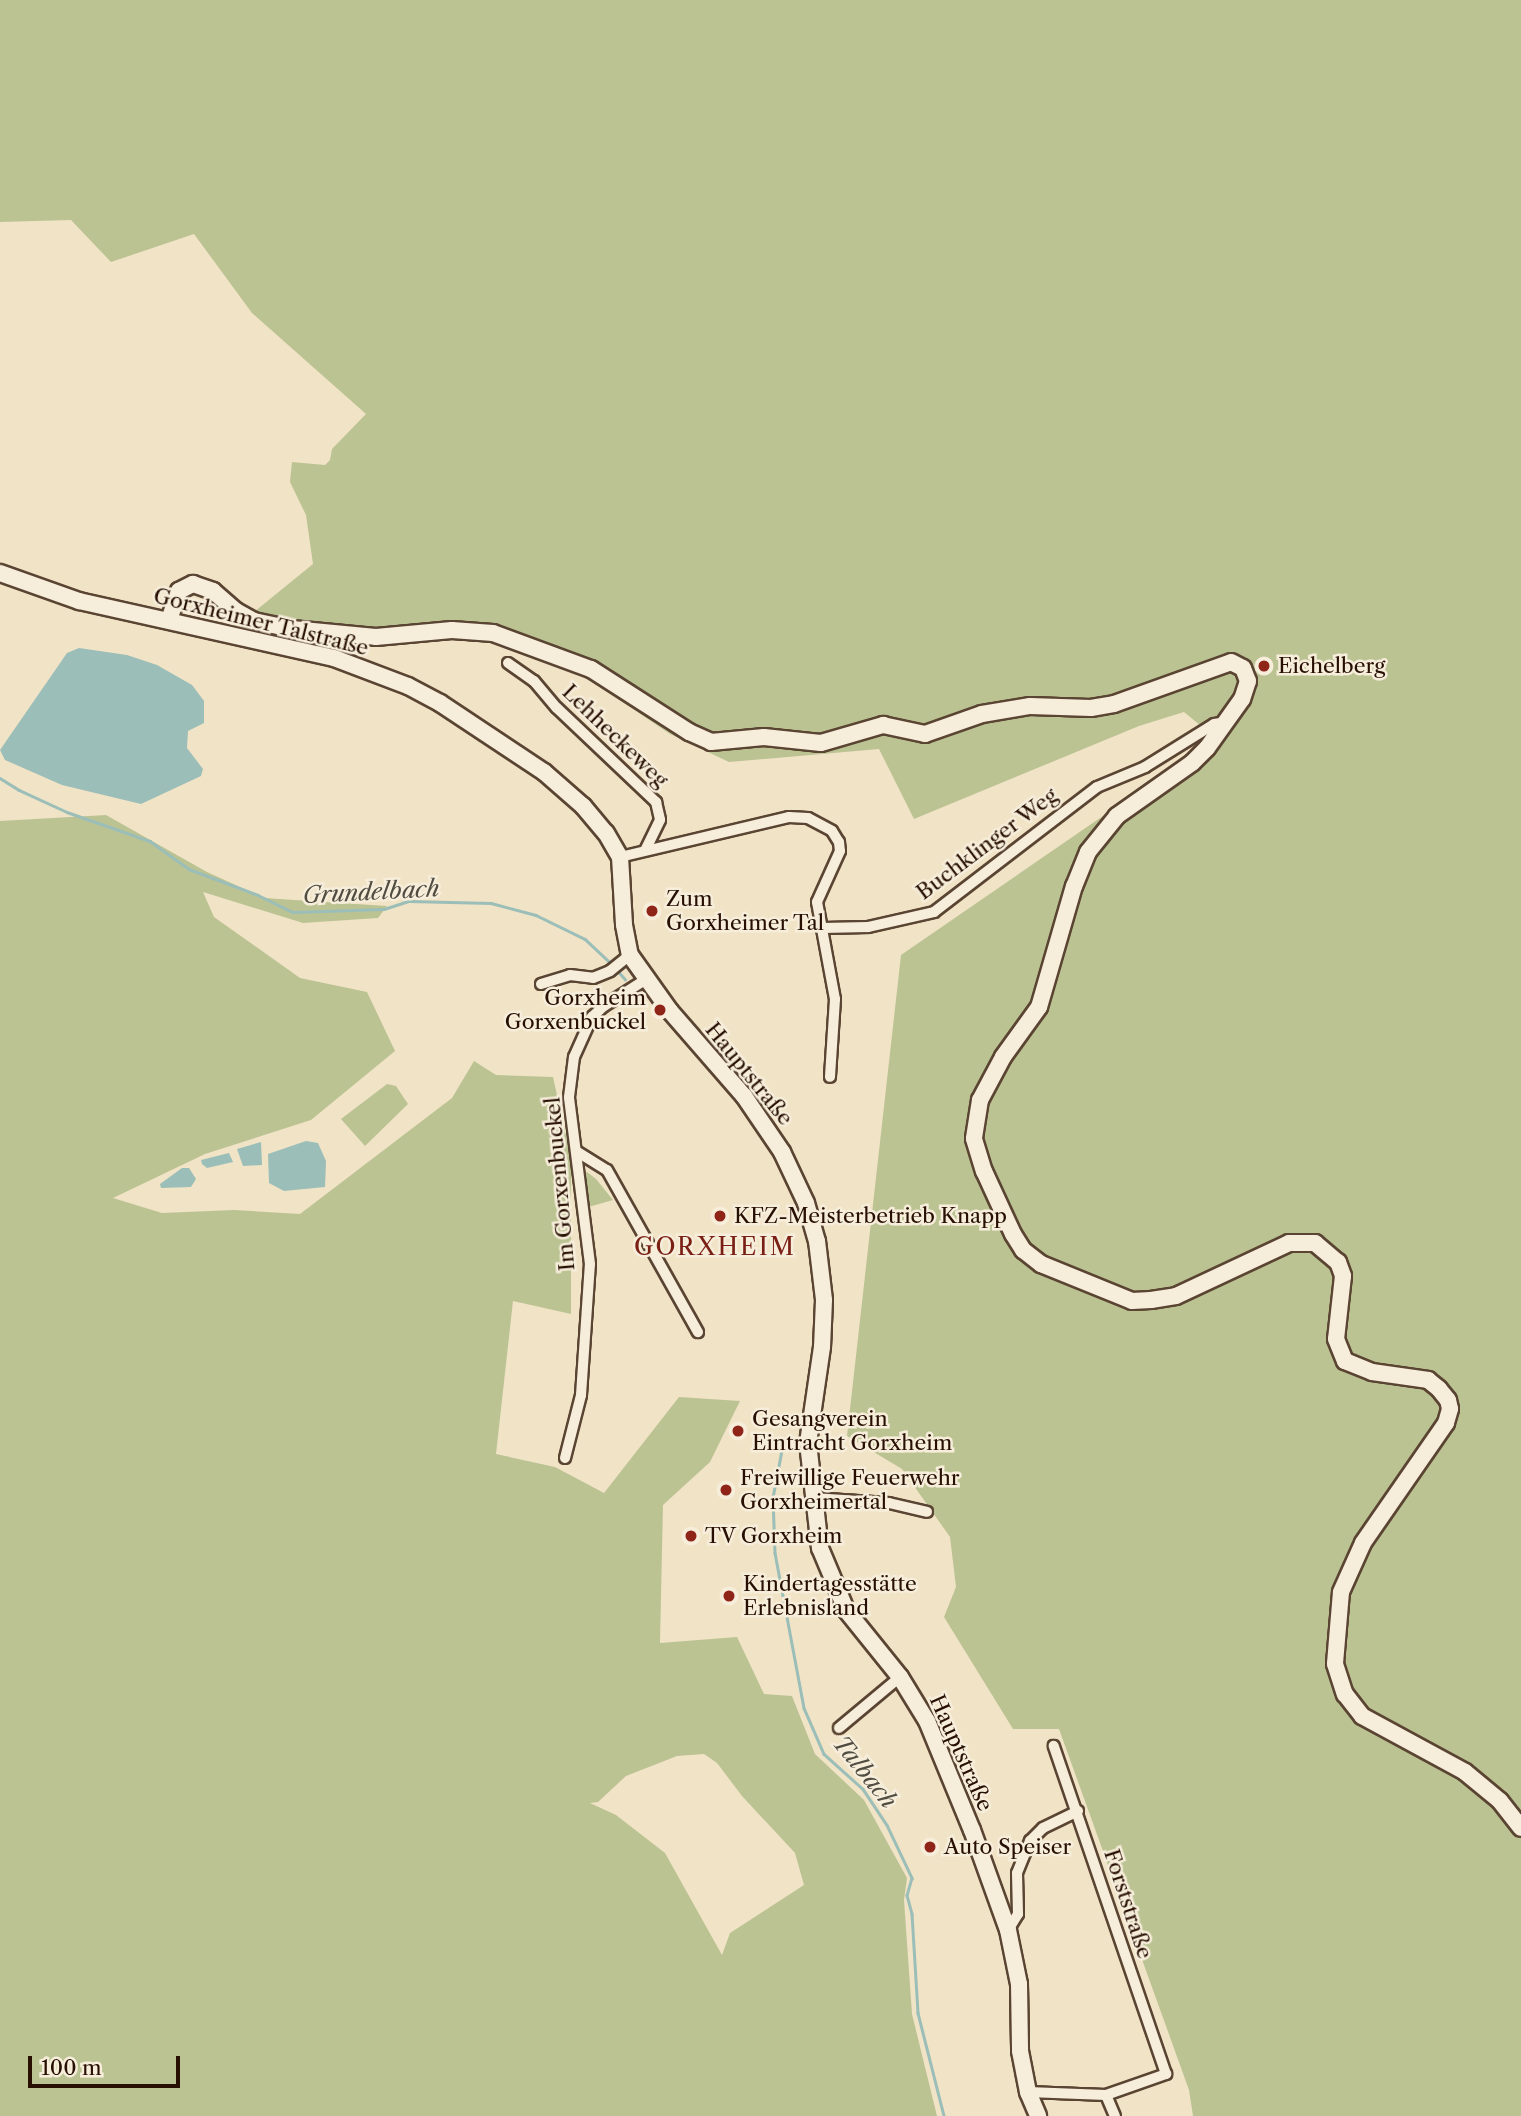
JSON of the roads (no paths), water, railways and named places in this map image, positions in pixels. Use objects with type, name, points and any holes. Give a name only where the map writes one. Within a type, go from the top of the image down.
[{"type":"street","name":"Gorxheimer Talstraße","points":[[0,573],[79,601],[334,658],[371,671],[440,703],[544,772],[572,795],[606,833],[620,857]]},
{"type":"street","points":[[169,620],[179,592],[193,584],[214,591],[246,617],[282,627],[376,637],[452,630],[493,633],[591,669],[689,732],[711,742],[764,737],[821,743],[883,725],[925,734],[982,714],[1030,706],[1091,708],[1114,704],[1231,662],[1243,668],[1248,681],[1242,699],[1192,763],[1117,816],[1088,852],[1074,886],[1039,1007],[1003,1057],[980,1100],[974,1139],[984,1171],[1013,1234],[1023,1250],[1041,1264],[1132,1300],[1152,1300],[1176,1296],[1289,1243],[1315,1243],[1338,1262],[1343,1276],[1336,1339],[1338,1351],[1345,1361],[1372,1372],[1428,1380],[1448,1400],[1450,1409],[1446,1423],[1374,1525],[1355,1557],[1341,1592],[1335,1664],[1345,1694],[1362,1716],[1465,1772],[1500,1801],[1521,1828]]},
{"type":"street","name":"Lehheckeweg","points":[[509,663],[534,681],[557,708],[656,802],[660,820],[646,849]]},
{"type":"street","name":"Buchklinger Weg","points":[[823,928],[886,925],[934,912],[1097,787],[1145,767],[1214,724],[1226,722]]},
{"type":"street","points":[[620,857],[768,819],[789,817],[820,823],[836,836],[840,851],[818,897],[835,999],[830,1077]]},
{"type":"street","name":"Hauptstraße","points":[[620,857],[624,925],[620,963],[645,980],[744,1096],[782,1152],[806,1203],[817,1241],[824,1300],[822,1347],[808,1443],[820,1548],[846,1610],[900,1677],[935,1737],[1008,1930],[1019,1984],[1020,2051],[1028,2092],[1038,2116]]},
{"type":"street","points":[[541,984],[570,975],[593,978],[620,963]]},
{"type":"street","name":"Im Gorxenbuckel","points":[[565,1458],[581,1395],[590,1264],[569,1097],[574,1056],[580,1037],[604,1006],[645,980]]},
{"type":"street","points":[[576,1151],[607,1170],[698,1332]]},
{"type":"street","points":[[813,1498],[889,1503],[927,1512]]},
{"type":"street","points":[[839,1728],[900,1677]]},
{"type":"street","name":"Forststraße","points":[[1054,1746],[1166,2074],[1106,2095]]},
{"type":"street","points":[[1008,1930],[1018,1914],[1017,1873],[1030,1841],[1043,1828],[1077,1811]]},
{"type":"street","points":[[1028,2092],[1106,2095],[1115,2116]]},
{"type":"water","points":[[79,648],[127,655],[157,665],[192,685],[204,701],[204,723],[188,731],[187,748],[203,769],[201,776],[141,804],[62,785],[5,760],[0,750],[67,653]]},
{"type":"water","points":[[306,1141],[318,1143],[326,1161],[325,1187],[284,1191],[269,1183],[268,1154]]},
{"type":"water","points":[[261,1142],[262,1165],[243,1166],[237,1149]]},
{"type":"water","points":[[229,1153],[233,1162],[207,1168],[202,1164],[201,1160]]},
{"type":"water","points":[[182,1168],[189,1168],[196,1179],[191,1187],[161,1188],[160,1184]]},
{"type":"waterway","name":"Grundelbach","points":[[0,778],[19,790],[67,812],[150,841],[189,869],[258,895],[293,912],[384,909],[409,901],[491,903],[536,915],[585,939],[614,966]]},
{"type":"waterway","name":"Grundelbach","points":[[618,971],[625,979]]},
{"type":"waterway","name":"Talbach","points":[[783,1445],[773,1498],[775,1553],[804,1708],[824,1754],[863,1789],[887,1825],[912,1878],[907,1895],[912,1914],[918,2013],[944,2116]]},
{"type":"place","name":"Eichelberg","points":[[1264,666]]},
{"type":"place","name":"Zum Gorxheimer Tal","points":[[652,911]]},
{"type":"place","name":"Gorxheim Gorxenbuckel","points":[[660,1010]]},
{"type":"place","name":"KFZ-Meisterbetrieb Knapp","points":[[720,1216]]},
{"type":"place","name":"Gesangverein Eintracht Gorxheim","points":[[738,1431]]},
{"type":"place","name":"Freiwillige Feuerwehr Gorxheimertal","points":[[726,1490]]},
{"type":"place","name":"TV Gorxheim","points":[[691,1536]]},
{"type":"place","name":"Kindertagesstätte Erlebnisland","points":[[729,1596]]},
{"type":"place","name":"Auto Speiser","points":[[930,1847]]},
{"type":"district","name":"GORXHEIM","points":[[715,1247]]}]
